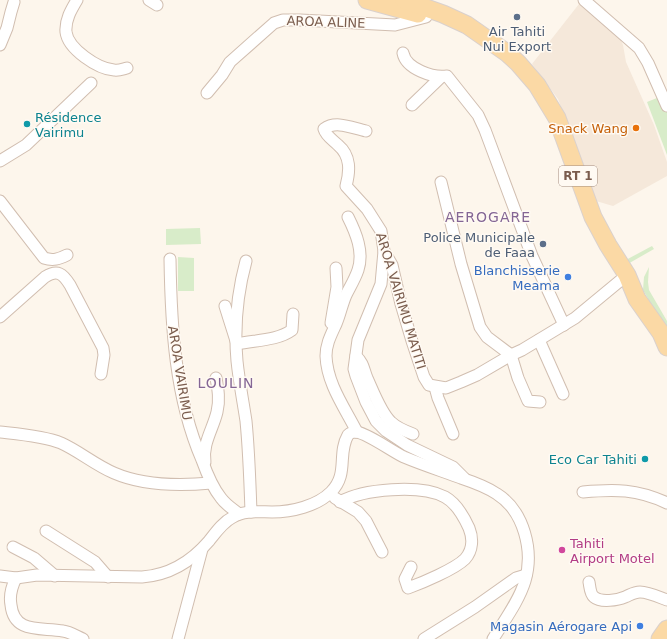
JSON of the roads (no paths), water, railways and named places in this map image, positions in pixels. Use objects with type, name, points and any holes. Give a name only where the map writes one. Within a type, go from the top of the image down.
[{"type":"main road","name":"RT 1","points":[[404,0],[435,15],[443,21],[467,25],[507,53],[530,76],[557,118],[593,217],[626,275],[638,300],[661,333],[667,347]]},
{"type":"main road","name":"RT 1","points":[[381,2],[435,15]]},
{"type":"main road","points":[[660,639],[667,628]]},
{"type":"street","points":[[77,0],[66,23],[66,34],[70,43],[81,55],[105,68],[116,71],[127,68]]},
{"type":"street","points":[[423,0],[435,15]]},
{"type":"street","points":[[584,0],[639,48],[648,63],[667,106]]},
{"type":"street","points":[[0,45],[8,28],[10,12],[14,1]]},
{"type":"street","name":"AROA ALINE","points":[[207,93],[222,75],[230,62],[274,23],[283,20],[300,20],[395,25],[435,15]]},
{"type":"street","points":[[403,53],[408,63],[429,75],[441,77],[447,76],[478,114],[532,256],[564,325]]},
{"type":"street","points":[[412,105],[441,77]]},
{"type":"street","points":[[0,161],[26,145],[91,83]]},
{"type":"street","name":"AROA VAIRIMU MATITI","points":[[366,132],[340,125],[332,125],[324,129],[328,136],[340,147],[348,159],[350,172],[346,186],[367,209],[381,231],[384,251],[392,265],[401,304],[424,377],[430,385],[436,387],[438,398],[453,434]]},
{"type":"street","points":[[441,182],[461,264],[480,327],[487,337],[511,355],[518,378],[528,400],[540,402]]},
{"type":"street","points":[[0,201],[44,258],[52,260],[67,256]]},
{"type":"street","points":[[348,217],[358,241],[360,261],[358,270],[327,344],[326,355],[331,380],[357,432]]},
{"type":"street","points":[[384,251],[381,284],[358,340],[354,369],[356,376],[366,402],[376,421],[386,431],[407,445],[453,467],[466,480]]},
{"type":"street","name":"AROA VAIRIMU","points":[[170,259],[171,310],[186,418],[195,445],[209,478],[222,500],[245,513]]},
{"type":"street","points":[[245,513],[249,462],[246,421],[237,360],[236,328],[239,284],[246,261]]},
{"type":"street","points":[[330,337],[330,328],[337,287],[336,268]]},
{"type":"street","points":[[0,317],[45,277],[51,274],[59,273],[65,277],[70,285],[103,348],[104,355],[101,374]]},
{"type":"street","points":[[436,387],[446,388],[466,380],[540,340],[575,318],[626,275]]},
{"type":"street","points":[[225,306],[237,344]]},
{"type":"street","points":[[237,344],[280,336],[287,333],[292,330],[293,314]]},
{"type":"street","points":[[540,340],[563,394]]},
{"type":"street","points":[[356,356],[362,363],[384,413],[390,421],[412,434]]},
{"type":"street","points":[[0,432],[60,442],[114,473],[146,483],[180,484],[209,478],[204,455],[205,446],[217,412],[219,396],[216,378]]},
{"type":"street","points":[[0,576],[16,578],[37,575],[142,577],[159,575],[177,568],[187,562],[202,549],[226,522],[234,516],[245,513],[295,510],[317,501],[329,494],[340,480],[343,470],[343,446],[345,439],[348,435],[357,432],[404,457],[496,493],[507,501],[514,510],[520,520],[525,538],[528,561],[525,582],[493,639]]},
{"type":"street","points":[[340,502],[354,496],[394,489],[415,490],[432,493],[445,497],[453,504],[461,512],[471,533],[472,540],[470,552],[466,558],[455,567],[408,588],[405,579],[411,567]]},
{"type":"street","points":[[583,492],[613,490],[643,493],[667,503]]},
{"type":"street","points":[[329,494],[358,512],[366,521],[382,552]]},
{"type":"street","points":[[46,531],[95,562],[108,577]]},
{"type":"street","points":[[13,547],[34,558],[55,576]]},
{"type":"street","points":[[178,639],[202,549]]},
{"type":"street","points":[[424,639],[516,578],[526,575]]},
{"type":"street","points":[[16,578],[13,584],[10,600],[12,614],[19,622],[32,628],[63,631],[83,639]]},
{"type":"street","points":[[589,582],[592,594],[595,598],[600,600],[624,598],[640,592],[667,600]]},
{"type":"street","points":[[433,639],[462,615]]},
{"type":"place","name":"Air Tahiti Nui Export","points":[[517,17]]},
{"type":"place","name":"Résidence Vairimu","points":[[27,124]]},
{"type":"place","name":"Snack Wang","points":[[636,128]]},
{"type":"place","name":"Police Municipale de Faaa","points":[[543,244]]},
{"type":"place","name":"Blanchisserie Meama","points":[[568,277]]},
{"type":"place","name":"Eco Car Tahiti","points":[[645,459]]},
{"type":"place","name":"Tahiti Airport Motel","points":[[562,550]]},
{"type":"place","name":"Magasin Aérogare Api","points":[[640,626]]},
{"type":"district","name":"AEROGARE","points":[[488,217]]},
{"type":"district","name":"LOULIN","points":[[226,383]]}]
